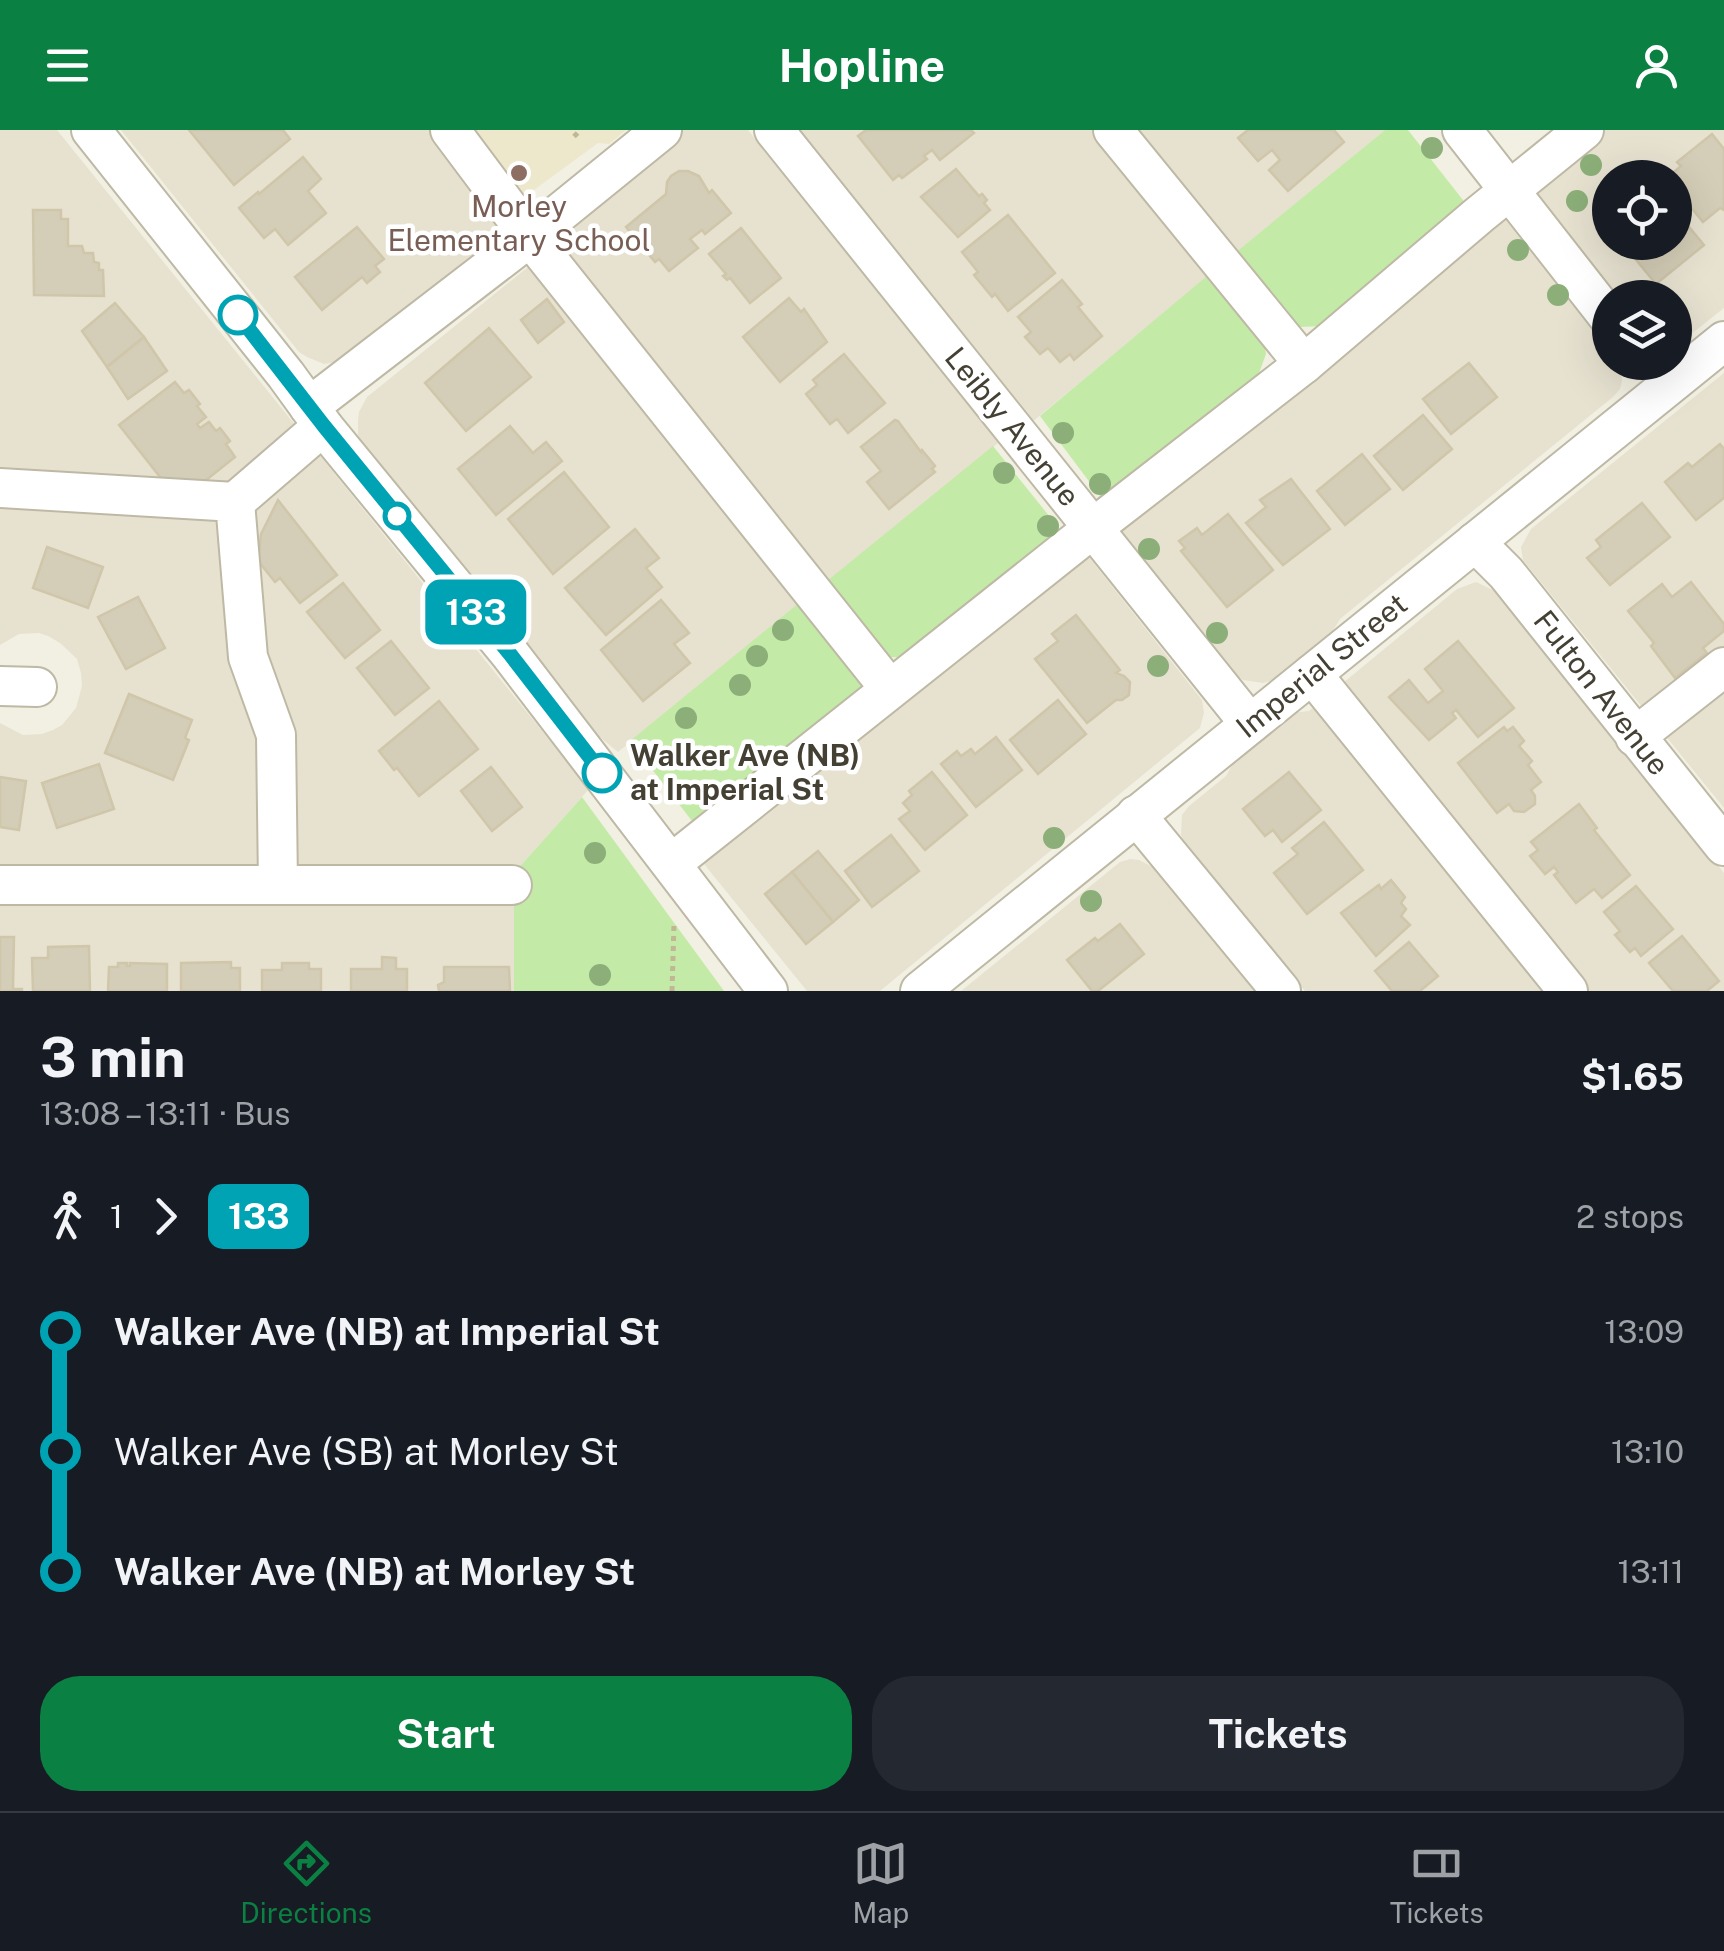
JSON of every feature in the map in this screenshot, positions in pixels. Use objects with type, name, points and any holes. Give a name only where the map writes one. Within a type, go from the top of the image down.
[{"type":"street","points":[[91,130],[510,654],[768,991]]},
{"type":"street","points":[[450,130],[530,237],[890,688]]},
{"type":"street","points":[[278,884],[276,735],[248,657],[234,502],[351,376],[662,130]]},
{"type":"street","name":"Leibly Avenue","points":[[774,130],[1250,724]]},
{"type":"street","points":[[1113,130],[1304,364]]},
{"type":"street","points":[[1462,130],[1592,296]]},
{"type":"street","points":[[672,862],[1304,364],[1584,130]]},
{"type":"street","name":"Imperial Street","points":[[1692,357],[1724,341]]},
{"type":"street","name":"Imperial Street","points":[[920,991],[1476,542],[1650,380]]},
{"type":"street","points":[[0,488],[234,502]]},
{"type":"street","name":"Fulton Avenue","points":[[1476,542],[1506,572],[1724,846]]},
{"type":"street","points":[[1636,737],[1724,667]]},
{"type":"street","points":[[1312,674],[1568,991]]},
{"type":"street","points":[[1136,816],[1280,991]]},
{"type":"street","points":[[0,884],[512,885]]},
{"type":"path","points":[[574,133],[580,140]]},
{"type":"path","points":[[672,991],[674,911]]},
{"type":"shaded area","points":[[0,130],[57,130],[589,789],[514,873],[514,991],[0,991],[0,723],[23,735],[53,730],[76,708],[82,686],[77,659],[48,636],[19,634],[0,645]]},
{"type":"shaded area","points":[[121,130],[450,130],[508,209],[502,232],[342,361],[324,364],[299,352]]},
{"type":"shaded area","name":"Morley Elementary School","points":[[450,130],[626,130],[609,144],[598,143],[508,209]]},
{"type":"shaded area","points":[[683,130],[748,130],[998,443],[618,752],[584,728],[363,444],[358,421],[367,397],[528,267],[563,228]]},
{"type":"shaded area","points":[[799,130],[1385,130],[1032,422]]},
{"type":"shaded area","points":[[1584,130],[1724,130],[1724,308],[1692,333],[1692,280],[1602,280],[1522,180]]},
{"type":"shaded area","points":[[1493,204],[1592,330],[1592,380],[1622,380],[1613,397],[1340,619],[1329,637],[1277,679],[1263,683],[1243,680],[1231,671],[1107,517]]},
{"type":"shaded area","points":[[1724,373],[1724,808],[1523,560],[1521,547],[1531,529]]},
{"type":"shaded area","points":[[1077,542],[1202,700],[1200,728],[880,991],[807,991],[691,848]]},
{"type":"shaded area","points":[[1476,582],[1495,591],[1724,873],[1724,991],[1305,991],[1186,847],[1181,835],[1182,815],[1226,776],[1237,756],[1291,713],[1309,711],[1457,589]]},
{"type":"shaded area","points":[[1130,859],[1153,867],[1255,991],[961,991],[1120,862]]},
{"type":"green space","points":[[1385,130],[1408,130],[1470,209],[1325,326],[1299,327],[1281,319],[1229,258]]},
{"type":"green space","points":[[1213,271],[1263,334],[1266,354],[1255,384],[1112,499],[1100,496],[1040,416]]},
{"type":"green space","points":[[993,446],[1066,537],[914,658],[889,657],[869,647],[822,585]]},
{"type":"green space","points":[[805,598],[864,683],[860,699],[704,827],[692,821],[630,741]]},
{"type":"green space","points":[[582,797],[724,991],[514,991],[514,873]]},
{"type":"building","points":[[189,130],[283,130],[290,139],[234,185]]},
{"type":"building","points":[[866,130],[974,133],[940,160],[932,150],[924,156],[927,159],[902,178],[899,175],[893,180],[858,136]]},
{"type":"building","points":[[1248,130],[1334,130],[1344,142],[1288,191],[1269,170],[1280,160],[1272,150],[1258,161],[1238,138]]},
{"type":"building","points":[[1712,134],[1724,149],[1724,210],[1720,208],[1703,222],[1692,209],[1692,160],[1680,160]]},
{"type":"building","points":[[303,157],[321,179],[308,191],[326,213],[288,245],[275,229],[264,238],[239,208]]},
{"type":"building","points":[[956,169],[987,200],[984,203],[990,210],[958,237],[921,197]]},
{"type":"building","points":[[679,171],[699,176],[709,193],[712,190],[731,213],[705,234],[702,230],[690,239],[698,248],[669,271],[659,259],[655,262],[626,227],[666,194],[667,182]]},
{"type":"building","points":[[33,210],[61,210],[61,219],[68,219],[68,246],[82,246],[84,253],[93,253],[94,262],[103,270],[104,296],[34,295]]},
{"type":"building","points":[[1008,215],[1055,273],[1008,311],[974,275],[978,272],[962,252]]},
{"type":"building","points":[[357,227],[384,259],[375,266],[380,272],[367,283],[362,277],[322,310],[295,277]]},
{"type":"building","points":[[741,228],[781,278],[750,303],[730,278],[723,276],[726,274],[709,254]]},
{"type":"building","points":[[1692,231],[1704,245],[1692,255]]},
{"type":"building","points":[[1636,260],[1686,260],[1661,280],[1653,280]]},
{"type":"building","points":[[1062,280],[1102,336],[1074,360],[1070,354],[1060,362],[1048,348],[1040,354],[1025,337],[1031,332],[1018,317]]},
{"type":"building","points":[[789,298],[801,312],[804,309],[827,342],[780,382],[743,337]]},
{"type":"building","points":[[547,299],[564,322],[538,343],[521,320]]},
{"type":"building","points":[[115,303],[144,337],[107,367],[82,331]]},
{"type":"building","points":[[489,328],[531,377],[466,431],[425,383]]},
{"type":"building","points":[[144,337],[167,371],[128,399],[107,367]]},
{"type":"building","points":[[844,354],[885,403],[848,433],[837,419],[830,424],[806,394],[817,385],[813,380]]},
{"type":"building","points":[[1469,363],[1497,397],[1451,434],[1423,399]]},
{"type":"building","points":[[175,382],[184,393],[189,390],[200,404],[197,406],[206,417],[197,424],[200,428],[209,422],[216,431],[220,428],[235,457],[200,485],[164,482],[119,425]]},
{"type":"building","points":[[1423,415],[1452,449],[1403,490],[1374,456]]},
{"type":"building","points":[[895,420],[935,466],[935,472],[889,509],[867,482],[881,471],[861,447]]},
{"type":"building","points":[[510,426],[533,453],[546,442],[562,461],[496,515],[458,469]]},
{"type":"building","points":[[1720,444],[1724,449],[1724,498],[1696,520],[1665,482],[1688,463],[1692,467]]},
{"type":"building","points":[[1362,454],[1390,489],[1345,525],[1317,491]]},
{"type":"building","points":[[564,472],[609,527],[553,574],[508,519]]},
{"type":"building","points":[[1291,479],[1330,529],[1283,565],[1246,523],[1266,507],[1260,500]]},
{"type":"building","points":[[278,500],[337,575],[300,603],[280,578],[275,582],[255,557],[259,554],[261,534]]},
{"type":"building","points":[[1642,503],[1670,537],[1610,585],[1587,558],[1601,547],[1596,540]]},
{"type":"building","points":[[1228,514],[1273,570],[1227,607],[1181,551],[1185,548],[1179,541],[1197,528],[1202,535]]},
{"type":"building","points":[[635,529],[659,558],[646,568],[662,587],[606,635],[565,588]]},
{"type":"building","points":[[47,547],[103,567],[88,608],[33,588]]},
{"type":"building","points":[[1691,582],[1724,624],[1724,631],[1703,648],[1707,653],[1675,678],[1628,611],[1662,584],[1672,597]]},
{"type":"building","points":[[343,583],[380,630],[345,658],[307,612]]},
{"type":"building","points":[[138,597],[165,648],[126,669],[98,617]]},
{"type":"building","points":[[661,600],[689,633],[674,644],[690,663],[643,701],[601,650]]},
{"type":"building","points":[[1076,615],[1120,670],[1116,673],[1130,682],[1129,695],[1116,700],[1087,723],[1035,659],[1058,641],[1052,634]]},
{"type":"building","points":[[391,641],[429,688],[395,715],[357,668]]},
{"type":"building","points":[[1458,641],[1514,708],[1478,737],[1456,710],[1452,713],[1456,718],[1429,740],[1389,697],[1409,680],[1428,703],[1443,691],[1425,669]]},
{"type":"building","points":[[129,694],[192,720],[185,738],[189,740],[173,780],[105,753]]},
{"type":"building","points":[[1058,700],[1086,734],[1038,774],[1010,740]]},
{"type":"building","points":[[439,701],[478,749],[419,796],[379,751]]},
{"type":"building","points":[[1504,727],[1507,731],[1513,727],[1524,741],[1519,746],[1532,761],[1528,765],[1541,782],[1531,790],[1535,804],[1524,812],[1514,811],[1509,804],[1497,813],[1458,763]]},
{"type":"building","points":[[996,737],[1022,770],[976,807],[941,764],[957,751],[961,756],[971,749],[975,754]]},
{"type":"building","points":[[99,764],[114,809],[57,828],[42,783]]},
{"type":"building","points":[[491,767],[522,807],[492,831],[461,791]]},
{"type":"building","points":[[932,772],[967,815],[925,850],[899,819],[910,811],[903,803],[912,795],[909,791]]},
{"type":"building","points":[[1289,772],[1321,810],[1282,842],[1273,830],[1265,836],[1243,809]]},
{"type":"building","points":[[0,777],[26,781],[19,830],[0,827]]},
{"type":"building","points":[[1579,804],[1630,875],[1602,898],[1594,889],[1576,903],[1554,875],[1558,872],[1554,867],[1545,874],[1530,856],[1538,850],[1531,842]]},
{"type":"building","points":[[1324,822],[1363,870],[1307,914],[1274,873],[1298,854],[1292,848]]},
{"type":"building","points":[[891,835],[919,871],[872,907],[845,871]]},
{"type":"building","points":[[818,851],[859,900],[833,922],[792,872]]},
{"type":"building","points":[[792,872],[833,922],[806,944],[765,894]]},
{"type":"building","points":[[1391,880],[1405,897],[1401,903],[1406,909],[1401,916],[1410,925],[1376,956],[1341,913]]},
{"type":"building","points":[[1636,886],[1673,929],[1641,956],[1635,948],[1630,952],[1615,935],[1620,931],[1604,912]]},
{"type":"building","points":[[1120,924],[1144,954],[1098,991],[1092,991],[1067,960]]},
{"type":"building","points":[[1682,936],[1719,981],[1707,991],[1673,991],[1649,963]]},
{"type":"building","points":[[0,937],[14,937],[13,989],[22,991],[0,991]]},
{"type":"building","points":[[1409,942],[1438,976],[1420,991],[1392,991],[1375,971]]},
{"type":"building","points":[[89,946],[90,991],[33,991],[32,958],[48,958],[48,947]]},
{"type":"building","points":[[382,957],[396,958],[396,969],[407,969],[407,991],[351,991],[351,969],[382,969]]},
{"type":"building","points":[[231,962],[231,968],[240,968],[240,991],[181,991],[181,963]]},
{"type":"building","points":[[118,963],[167,964],[167,991],[108,991],[109,967],[118,967]]},
{"type":"building","points":[[282,963],[309,963],[309,969],[321,969],[321,991],[262,991],[262,970],[282,970]]},
{"type":"building","points":[[444,967],[509,967],[510,991],[439,991],[438,985],[444,982]]},
{"type":"bus line","name":"133","points":[[238,315],[602,773]]},
{"type":"place","name":"Morley Elementary School","points":[[519,173]]},
{"type":"place","name":"Walker Ave (NB) at Imperial St","points":[[602,773]]}]
